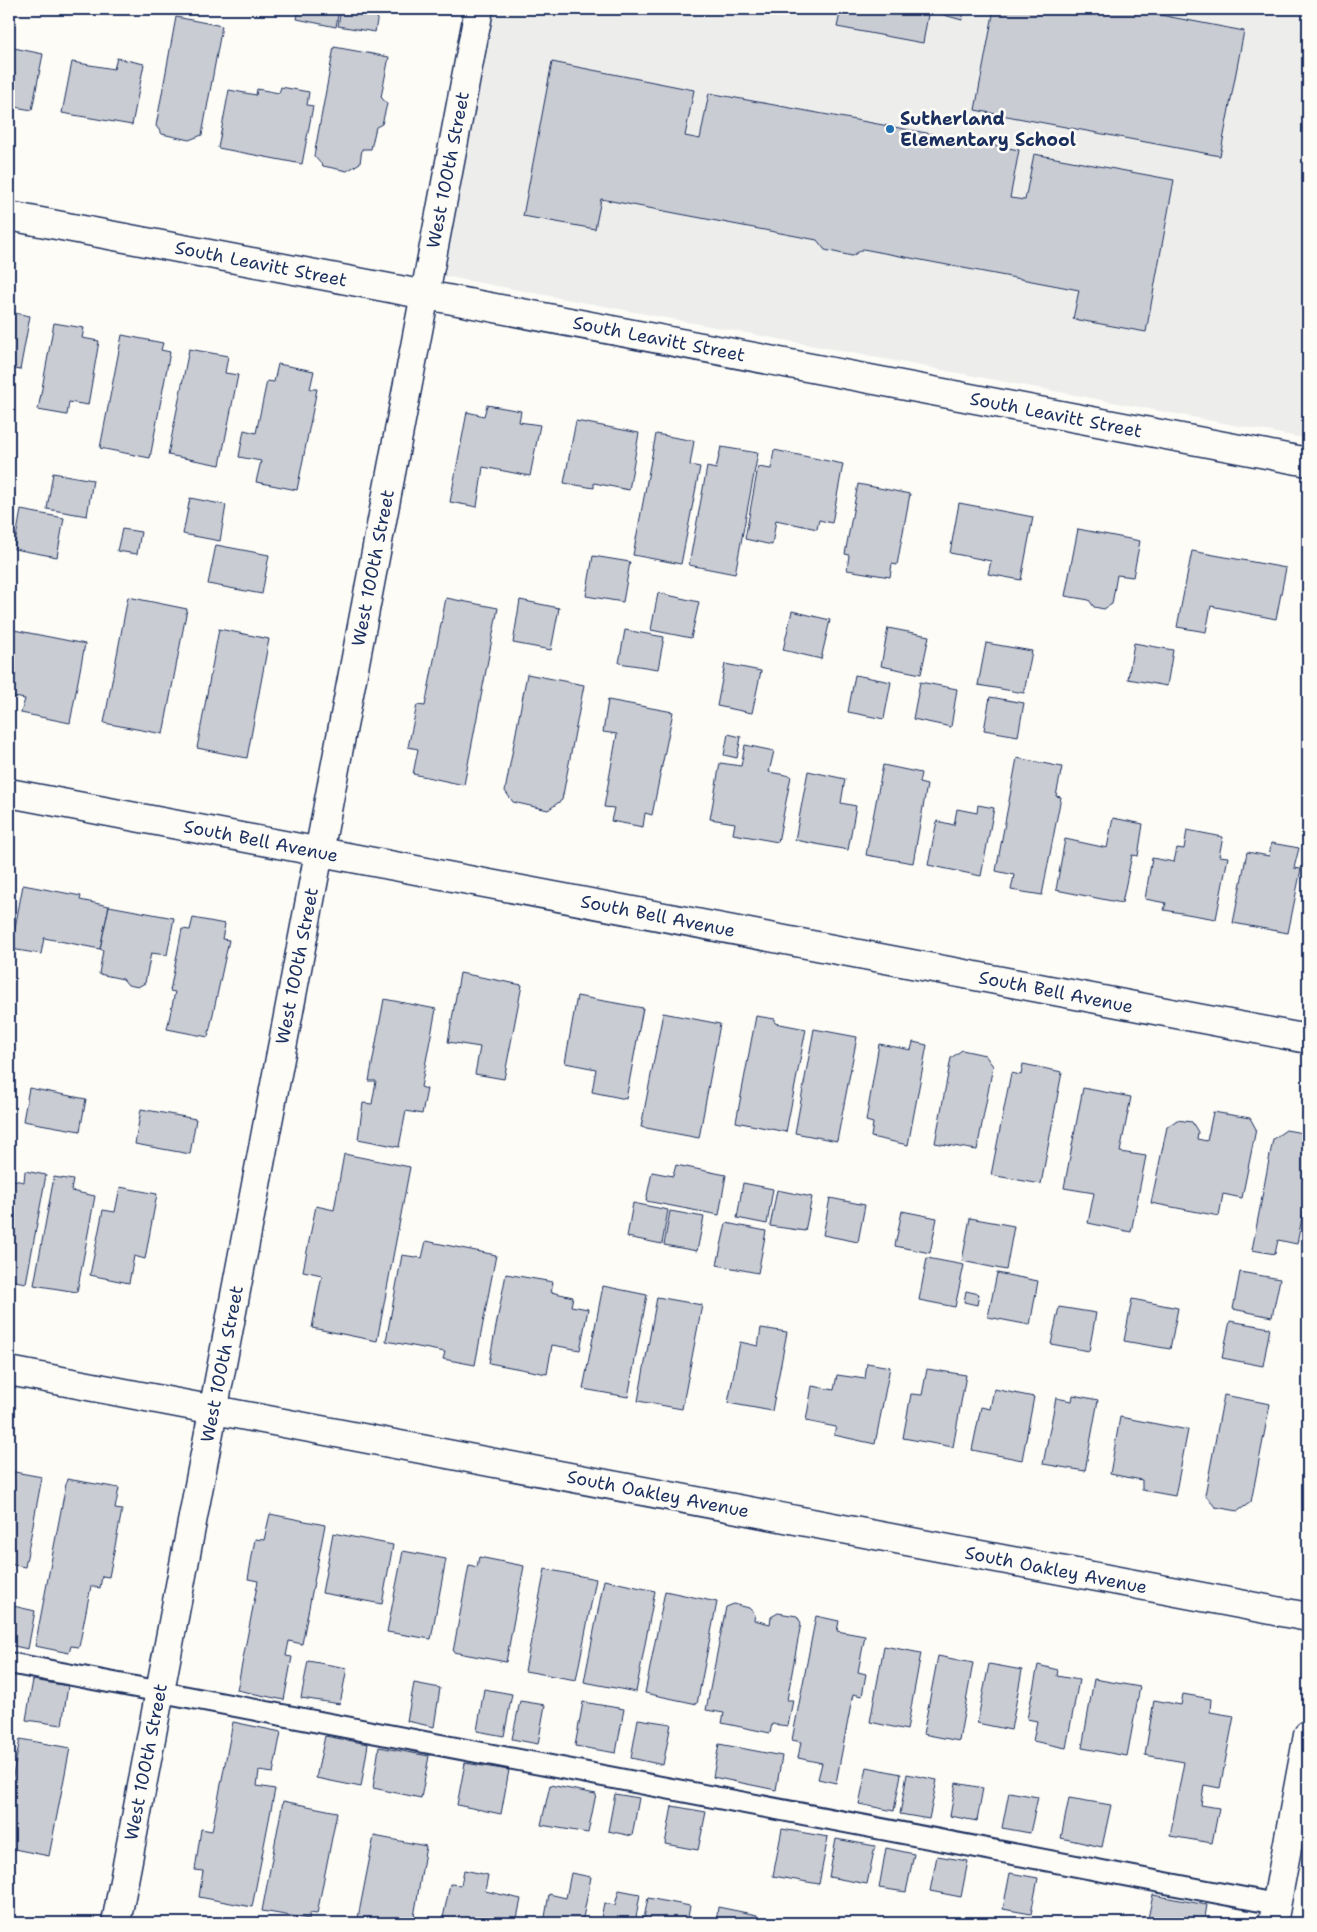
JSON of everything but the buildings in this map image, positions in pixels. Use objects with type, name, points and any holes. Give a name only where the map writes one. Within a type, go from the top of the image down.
[{"type":"street","name":"West 100th Street","points":[[116,1923],[479,9]]},
{"type":"street","name":"South Leavitt Street","points":[[9,216],[1308,462]]},
{"type":"street","name":"South Bell Avenue","points":[[9,793],[1308,1039]]},
{"type":"street","name":"South Oakley Avenue","points":[[9,1371],[1308,1617]]},
{"type":"street","points":[[1275,1914],[1308,1735]]},
{"type":"lane","points":[[9,1664],[159,1692],[1275,1914]]},
{"type":"shaded area","name":"Sutherland Elementary School","points":[[495,9],[1308,9],[1308,439],[444,276]]},
{"type":"place","name":"Sutherland Elementary School","points":[[890,129]]}]
